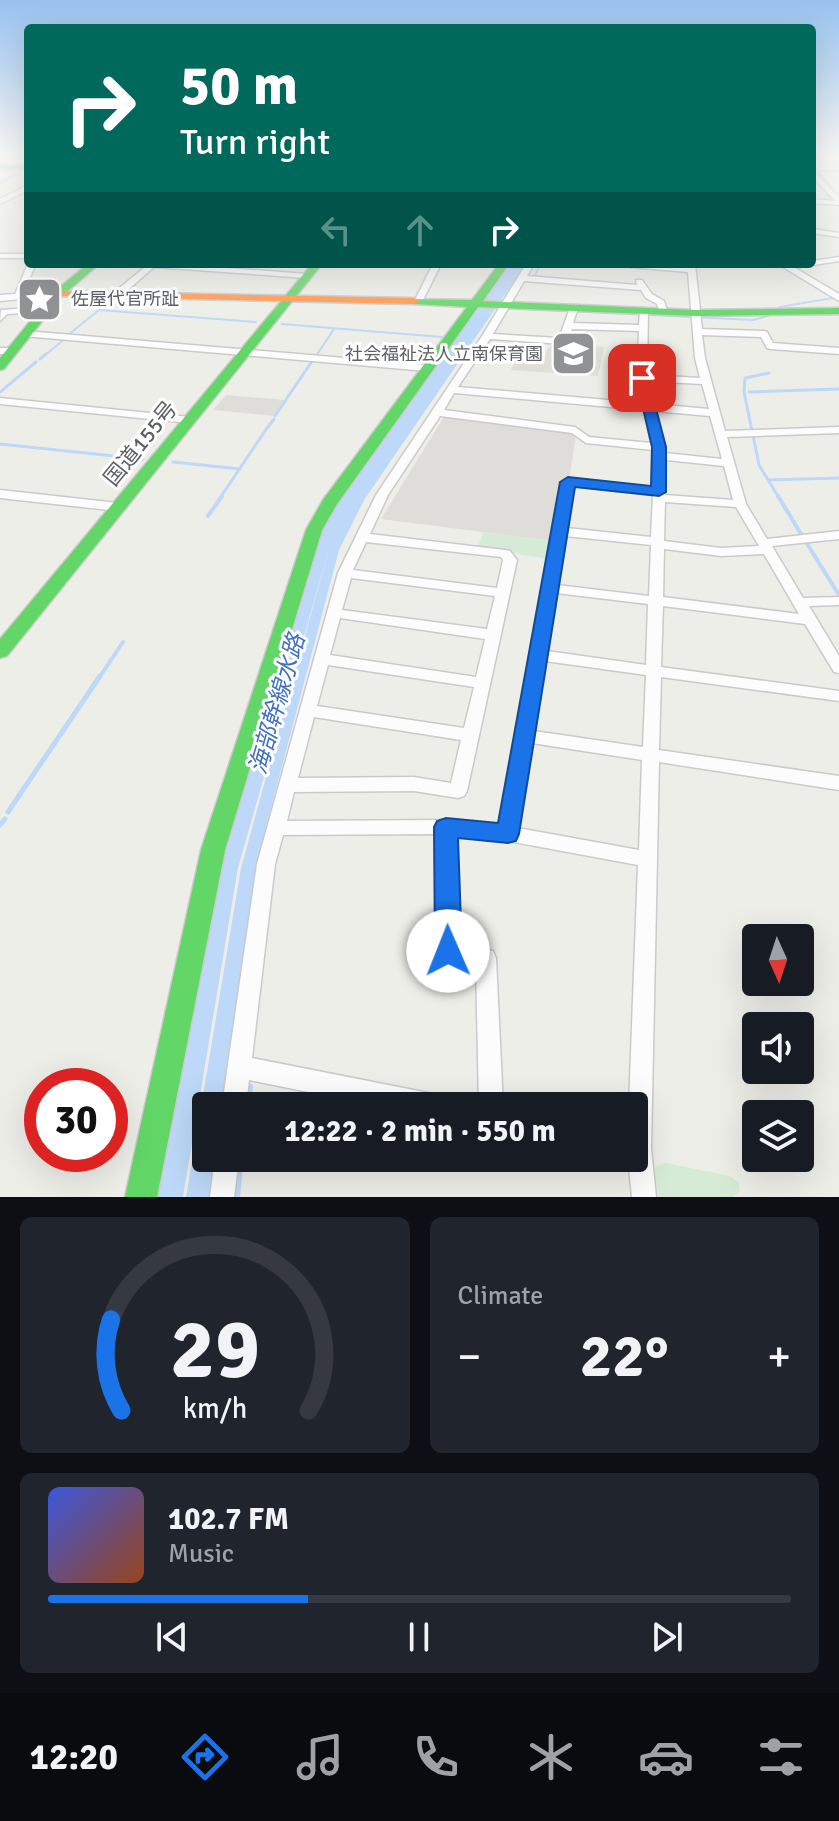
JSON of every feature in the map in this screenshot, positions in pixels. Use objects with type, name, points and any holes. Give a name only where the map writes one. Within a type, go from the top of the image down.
[{"type":"main road","points":[[0,366],[6,351],[26,334],[59,293],[89,268]]},
{"type":"main road","points":[[141,1197],[213,850],[314,530],[329,503],[501,268]]},
{"type":"main road","name":"国道155号","points":[[0,652],[312,270]]},
{"type":"main road","points":[[59,293],[120,292],[504,305],[572,314],[644,316],[663,311],[696,316],[838,302]]},
{"type":"street","points":[[816,232],[839,235]]},
{"type":"street","points":[[0,256],[24,256]]},
{"type":"street","points":[[816,262],[839,259]]},
{"type":"street","points":[[18,296],[30,268]]},
{"type":"street","points":[[120,292],[148,268]]},
{"type":"street","points":[[259,268],[312,270]]},
{"type":"street","points":[[418,302],[435,268]]},
{"type":"street","points":[[236,1092],[266,864],[345,573],[382,495],[453,390],[527,268]]},
{"type":"street","points":[[632,268],[643,288],[661,303],[663,311]]},
{"type":"street","points":[[691,268],[706,381],[740,504],[839,668]]},
{"type":"street","points":[[789,268],[838,302]]},
{"type":"street","points":[[521,278],[643,288]]},
{"type":"street","points":[[0,298],[59,293]]},
{"type":"street","points":[[0,318],[4,312],[45,310]]},
{"type":"street","points":[[487,336],[563,341],[572,314]]},
{"type":"street","points":[[639,1092],[659,451],[642,378],[644,316]]},
{"type":"street","points":[[698,332],[764,334],[770,346],[839,351]]},
{"type":"street","points":[[26,334],[427,368]]},
{"type":"street","points":[[642,378],[706,381]]},
{"type":"street","points":[[453,390],[716,413]]},
{"type":"street","points":[[0,401],[190,420]]},
{"type":"street","points":[[437,412],[575,430],[586,440],[728,463]]},
{"type":"street","points":[[721,434],[839,430]]},
{"type":"street","points":[[508,834],[568,482],[740,504]]},
{"type":"street","points":[[0,507],[6,494],[118,507]]},
{"type":"street","points":[[559,531],[721,552],[766,547],[805,536],[839,535]]},
{"type":"street","points":[[288,785],[414,784],[458,791],[510,560],[505,554],[361,537]]},
{"type":"street","points":[[345,573],[502,593]]},
{"type":"street","points":[[550,588],[811,620]]},
{"type":"street","points":[[801,602],[839,601]]},
{"type":"street","points":[[333,613],[493,635]]},
{"type":"street","points":[[0,625],[20,627]]},
{"type":"street","points":[[538,655],[839,696]]},
{"type":"street","points":[[322,659],[482,683]]},
{"type":"street","points":[[309,711],[470,735]]},
{"type":"street","points":[[524,736],[839,783]]},
{"type":"street","points":[[276,828],[446,827],[508,834],[648,859]]},
{"type":"street","points":[[446,827],[448,951],[486,958],[491,1092]]},
{"type":"street","points":[[240,1067],[364,1092]]},
{"type":"street","points":[[222,1197],[225,1172]]},
{"type":"street","points":[[640,1172],[644,1197]]},
{"type":"shaded area","name":"社会福祉法人立南保育園","points":[[557,342],[604,347],[598,376],[511,370],[516,360],[542,363],[548,348]]},
{"type":"shaded area","points":[[226,395],[285,400],[274,416],[213,410]]},
{"type":"shaded area","points":[[445,415],[571,431],[576,435],[569,480],[553,541],[381,519]]},
{"type":"green space","points":[[483,532],[552,541],[548,559],[478,547]]},
{"type":"green space","points":[[666,1163],[730,1176],[739,1183],[740,1192],[732,1197],[658,1197],[654,1168]]},
{"type":"water","name":"海部幹線水路","points":[[506,268],[523,268],[364,500],[339,550],[256,865],[224,1092],[204,1092],[241,868],[332,538],[238,868],[201,1092],[192,1092],[192,1143],[183,1197],[154,1197],[213,878],[312,549],[337,499]]},
{"type":"water","points":[[192,1161],[192,1172],[213,1172],[209,1197],[186,1197]]},
{"type":"waterway","points":[[534,278],[538,268]]},
{"type":"waterway","points":[[778,310],[780,307],[839,297]]},
{"type":"waterway","points":[[527,309],[753,320],[775,314]]},
{"type":"waterway","points":[[68,335],[99,310],[256,322]]},
{"type":"waterway","points":[[282,324],[442,337]]},
{"type":"waterway","points":[[316,356],[334,329]]},
{"type":"waterway","points":[[44,356],[66,338]]},
{"type":"waterway","points":[[487,352],[513,354]]},
{"type":"waterway","points":[[40,359],[46,354]]},
{"type":"waterway","points":[[287,398],[317,354]]},
{"type":"waterway","points":[[0,392],[36,362]]},
{"type":"waterway","points":[[752,431],[744,392],[745,378],[769,373]]},
{"type":"waterway","points":[[749,392],[839,389]]},
{"type":"waterway","points":[[275,416],[286,400]]},
{"type":"waterway","points":[[268,427],[274,419]]},
{"type":"waterway","points":[[240,469],[267,428]]},
{"type":"waterway","points":[[753,435],[759,465],[768,480]]},
{"type":"waterway","points":[[0,444],[143,459]]},
{"type":"waterway","points":[[173,462],[240,469]]},
{"type":"waterway","points":[[220,498],[240,469]]},
{"type":"waterway","points":[[768,480],[839,478]]},
{"type":"waterway","points":[[768,480],[779,498]]},
{"type":"waterway","points":[[208,516],[222,496]]},
{"type":"waterway","points":[[778,496],[801,534]]},
{"type":"waterway","points":[[806,542],[839,595]]},
{"type":"waterway","points":[[99,678],[123,642]]},
{"type":"waterway","points":[[8,812],[100,676]]},
{"type":"waterway","points":[[0,825],[5,819]]},
{"type":"waterway","points":[[249,1092],[250,1087]]},
{"type":"waterway","points":[[237,1197],[240,1172]]},
{"type":"traffic: fast","points":[[0,366],[59,293],[89,268]]},
{"type":"traffic: fast","points":[[0,652],[314,268]]},
{"type":"traffic: fast","points":[[141,1197],[213,850],[314,530],[329,503],[501,268]]},
{"type":"traffic: fast","points":[[414,301],[696,313],[839,311]]},
{"type":"traffic: slow","points":[[59,293],[414,301]]},
{"type":"place","name":"佐屋代官所趾","points":[[40,299]]},
{"type":"place","name":"社会福祉法人立南保育園","points":[[574,354]]},
{"type":"route","points":[[448,951],[446,827],[508,834],[568,482],[659,492],[659,447],[642,378]]}]
